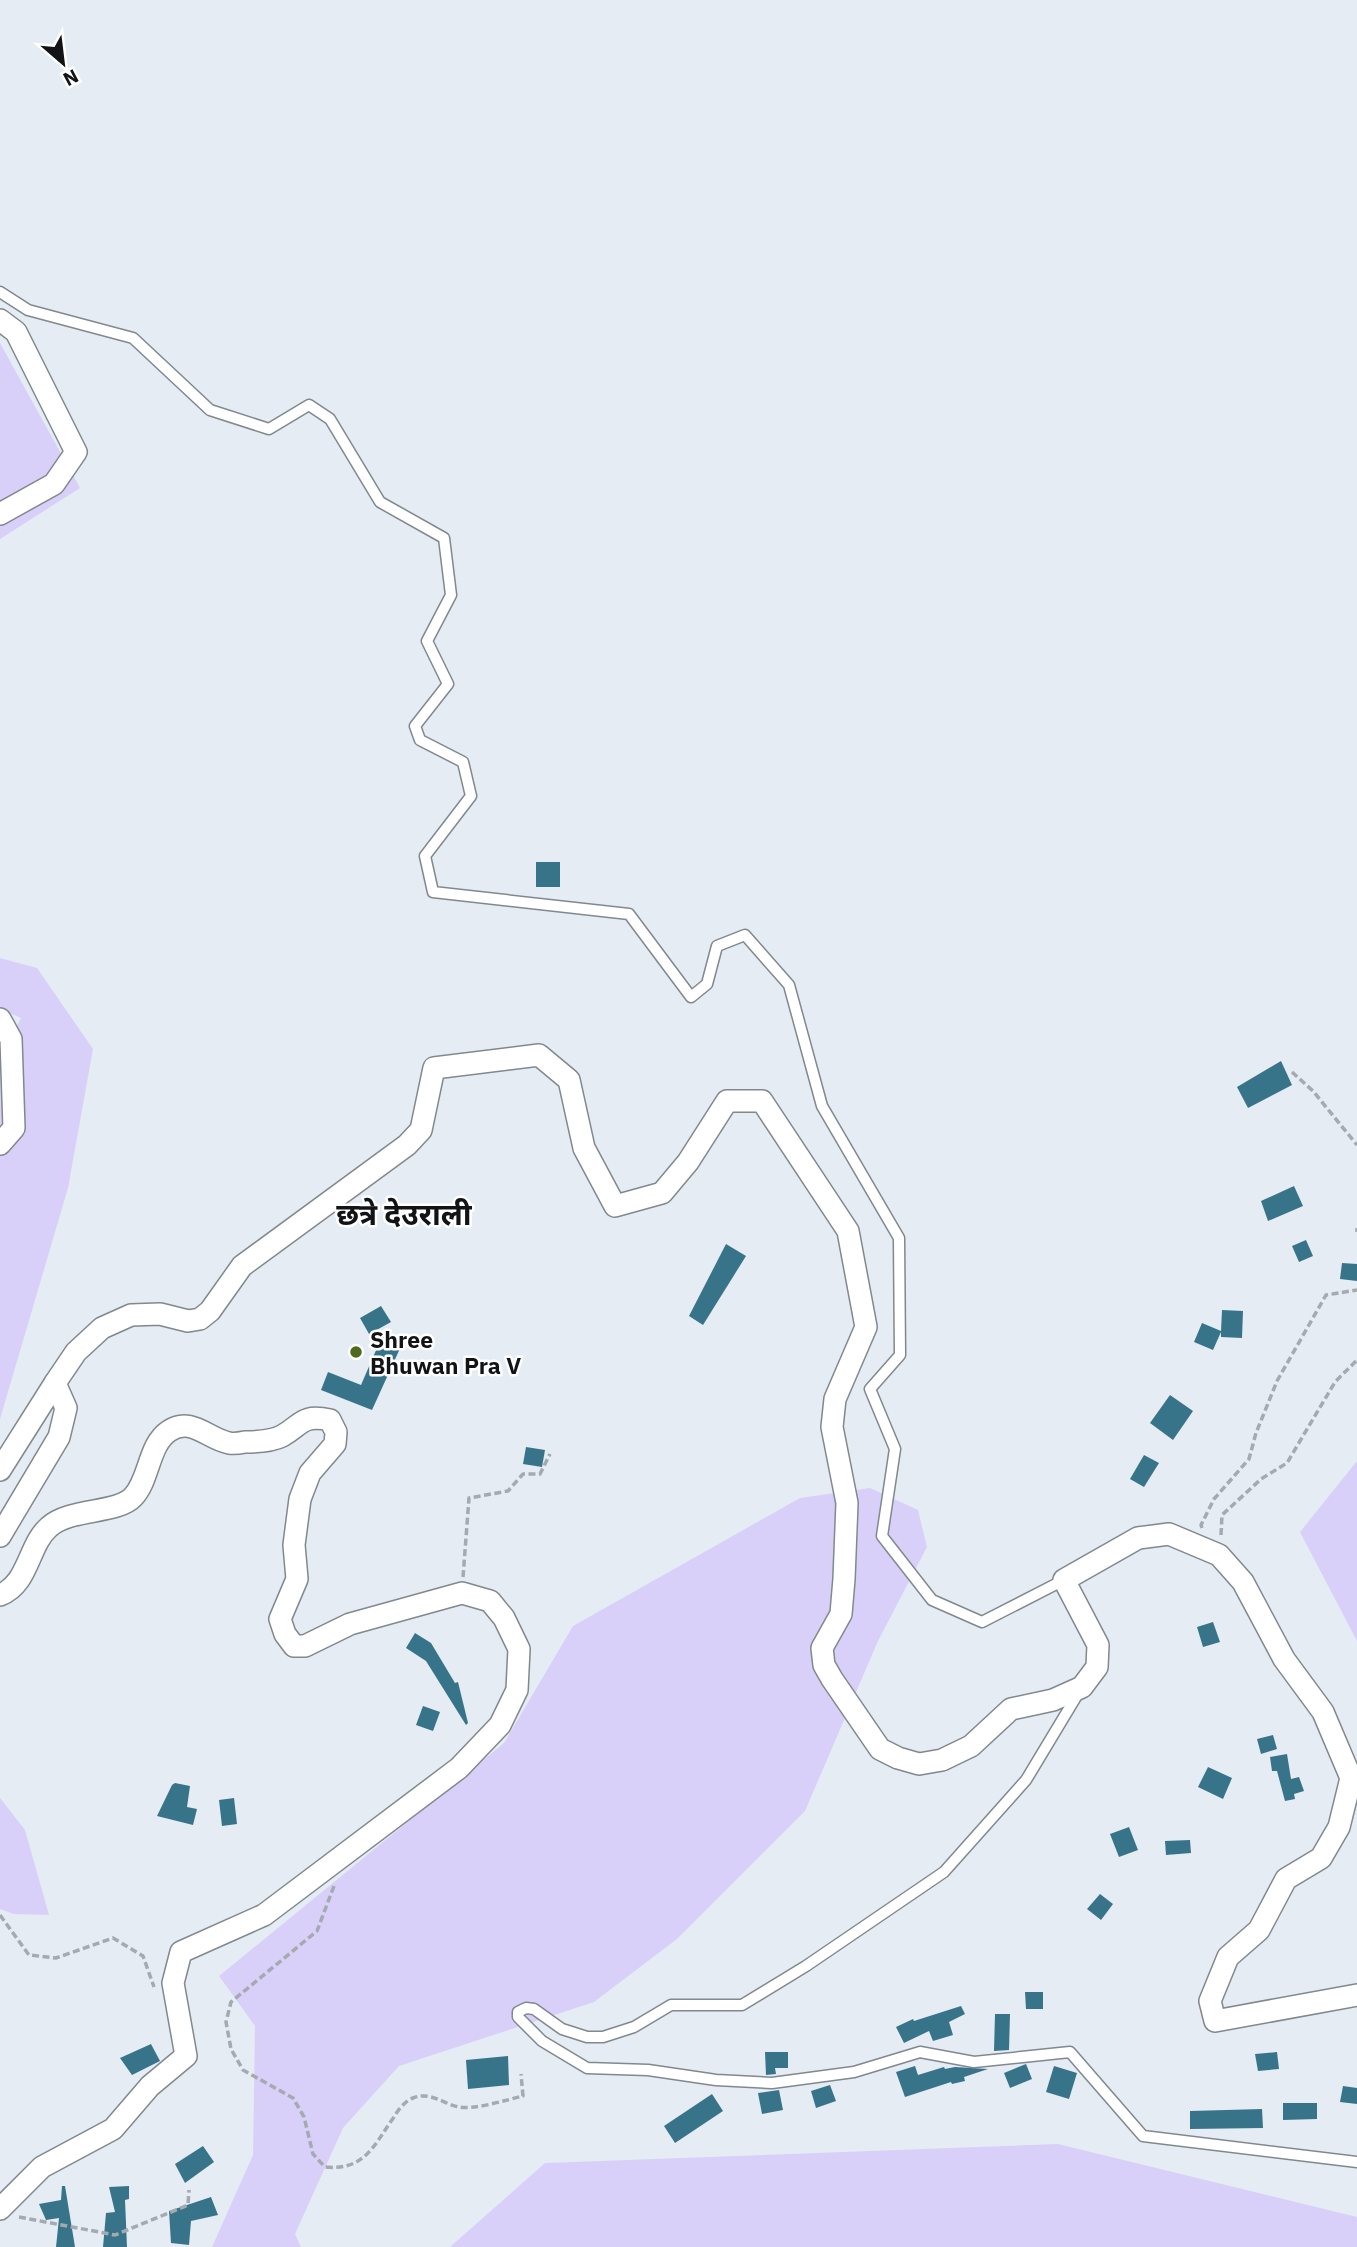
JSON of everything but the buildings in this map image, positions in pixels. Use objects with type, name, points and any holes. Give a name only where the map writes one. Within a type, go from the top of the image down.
[{"type":"street","points":[[0,320],[16,332],[76,452],[54,484],[0,514]]},
{"type":"street","points":[[0,1019],[11,1039],[14,1128],[0,1144]]},
{"type":"street","points":[[0,1470],[76,1352],[102,1328],[131,1315],[160,1314],[188,1321],[200,1319],[210,1311],[242,1266],[407,1144],[421,1130],[434,1068],[538,1055],[569,1080],[584,1148],[615,1206],[662,1193],[688,1162],[727,1101],[762,1101],[848,1231],[866,1328],[835,1399],[832,1427],[847,1503],[845,1566],[841,1614],[822,1648],[824,1665],[880,1749],[919,1764],[942,1760],[971,1746],[1012,1709],[1054,1700],[1082,1687],[1097,1667],[1098,1645],[1064,1580],[1138,1538],[1169,1534],[1214,1552],[1243,1582],[1284,1659],[1323,1712],[1351,1778],[1339,1827],[1321,1858],[1286,1879],[1259,1930],[1228,1957],[1210,2001],[1215,2021],[1357,1995]]},
{"type":"street","points":[[0,1536],[59,1437],[65,1408],[55,1383]]},
{"type":"street","points":[[0,1595],[16,1585],[47,1528],[63,1517],[114,1506],[132,1499],[141,1485],[158,1444],[168,1432],[182,1426],[194,1427],[228,1443],[251,1442],[281,1436],[297,1423],[317,1417],[330,1420],[336,1432],[335,1444],[310,1473],[300,1499],[294,1545],[297,1579],[280,1619],[285,1634],[294,1646],[305,1646],[350,1624],[461,1593],[490,1601],[504,1618],[519,1649],[517,1690],[500,1725],[459,1768],[264,1915],[181,1952],[173,1983],[186,2056],[150,2086],[113,2129],[42,2167],[6,2212]]},
{"type":"lane","points":[[0,292],[29,310],[133,338],[209,410],[269,429],[309,405],[330,419],[380,502],[444,538],[451,595],[427,641],[448,684],[415,726],[420,740],[463,762],[471,796],[425,856],[433,892],[629,914],[691,997],[707,984],[717,946],[745,935],[789,985],[822,1107],[899,1238],[900,1355],[870,1389],[894,1449],[882,1536],[932,1600],[982,1622],[1064,1580]]},
{"type":"lane","points":[[1082,1687],[1026,1780],[944,1872],[806,1966],[742,2005],[671,2005],[634,2027],[603,2037],[587,2038],[562,2029],[534,2009],[518,2011],[518,2018],[542,2041],[587,2068],[648,2070],[716,2080],[772,2083],[854,2072],[920,2052],[974,2062],[1070,2052],[1143,2136],[1357,2162]]},
{"type":"path","points":[[1292,1072],[1313,1091],[1357,1145]]},
{"type":"path","points":[[1214,1552],[1201,1525],[1214,1499],[1249,1459],[1256,1433],[1277,1381],[1326,1295],[1357,1290]]},
{"type":"path","points":[[1214,1552],[1222,1515],[1261,1479],[1287,1463],[1335,1382],[1357,1360]]},
{"type":"path","points":[[461,1593],[469,1498],[508,1491],[523,1474],[540,1474],[550,1454]]},
{"type":"path","points":[[345,1854],[317,1931],[231,2002],[226,2022],[231,2049],[243,2070],[293,2098],[304,2117],[313,2154],[326,2167],[336,2168],[352,2166],[363,2160],[400,2107],[412,2098],[438,2098],[452,2106],[464,2108],[523,2096],[521,2074]]},
{"type":"path","points":[[0,1915],[29,1955],[56,1958],[113,1938],[143,1956],[153,1987],[173,1983]]},
{"type":"path","points":[[6,2212],[115,2235],[188,2205],[189,2190]]},
{"type":"shaded area","points":[[0,343],[80,488],[0,539]]},
{"type":"shaded area","points":[[0,958],[37,968],[93,1049],[68,1188],[0,1419],[0,1059],[21,1018],[0,1009]]},
{"type":"shaded area","points":[[1357,1461],[1357,1641],[1300,1532]]},
{"type":"shaded area","points":[[870,1488],[918,1510],[927,1547],[878,1641],[805,1811],[677,1939],[594,2002],[399,2066],[343,2128],[295,2234],[301,2247],[212,2247],[253,2155],[255,2026],[219,1976],[504,1743],[573,1626],[800,1498]]},
{"type":"shaded area","points":[[0,1798],[25,1830],[49,1915],[14,1914],[0,1909]]},
{"type":"shaded area","points":[[1058,2144],[1357,2217],[1357,2247],[450,2247],[545,2163]]},
{"type":"place","name":"Shree Bhuwan Pra V","points":[[356,1352]]},
{"type":"district","name":"छत्रे देउराली","points":[[404,1213]]}]
